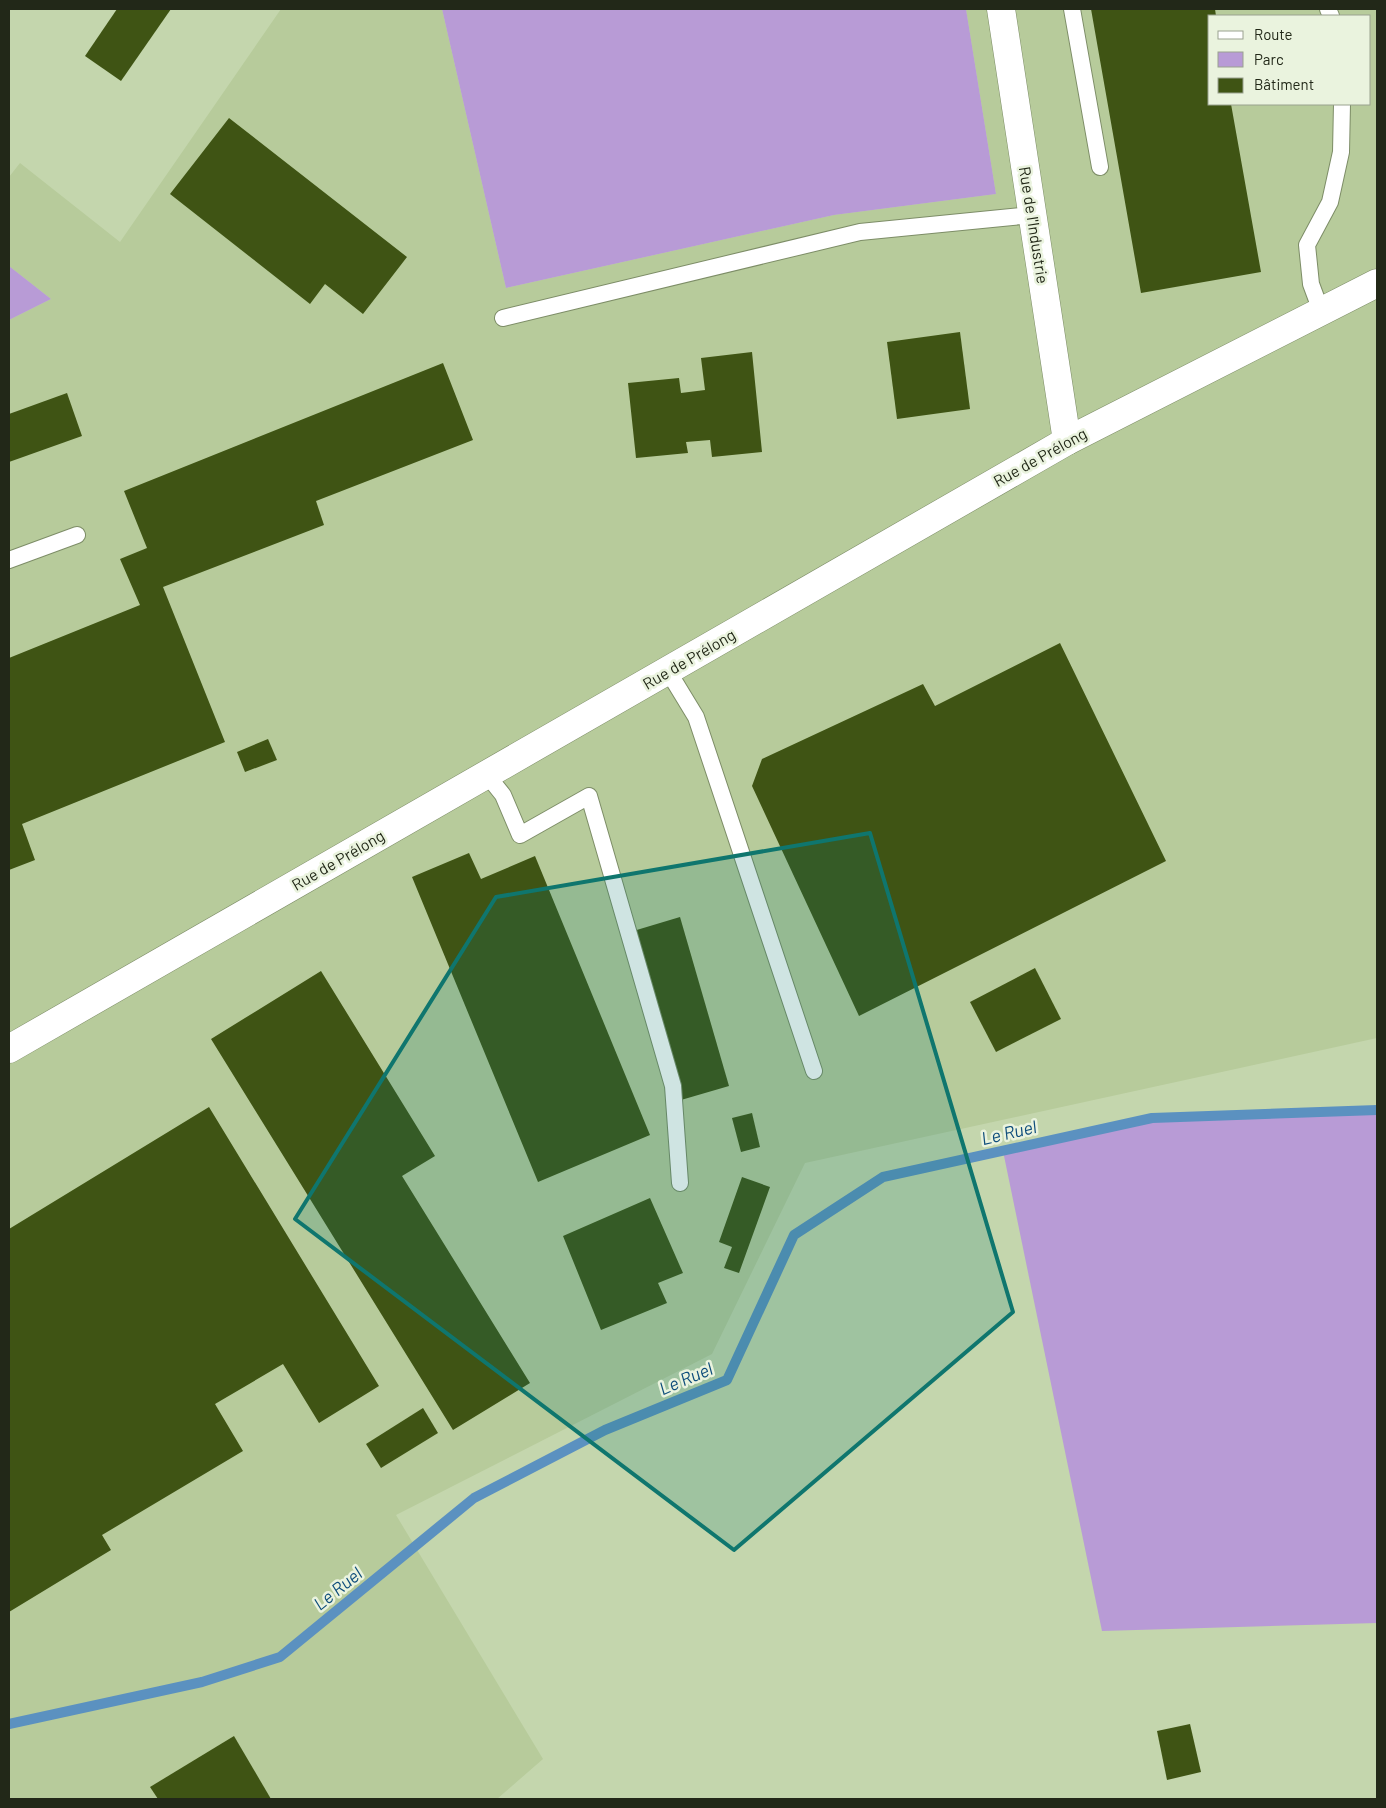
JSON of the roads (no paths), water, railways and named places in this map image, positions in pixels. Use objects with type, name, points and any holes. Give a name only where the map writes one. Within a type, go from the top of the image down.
[{"type":"street","name":"Rue de l'Industrie","points":[[1001,9],[1067,441]]},
{"type":"street","name":"Rue de Prélong","points":[[9,1049],[1067,441],[1377,283]]},
{"type":"lane","points":[[1072,9],[1100,167]]},
{"type":"lane","points":[[1322,311],[1311,284],[1307,246],[1330,202],[1341,152],[1342,105]]},
{"type":"lane","points":[[503,318],[860,232],[1032,215]]},
{"type":"lane","points":[[9,560],[78,535]]},
{"type":"lane","points":[[668,671],[696,718],[814,1072]]},
{"type":"lane","points":[[487,775],[503,795],[520,835],[589,796],[673,1086],[680,1183]]},
{"type":"waterway","name":"Le Ruel","points":[[9,1724],[202,1682],[280,1657],[474,1498],[605,1430],[727,1380],[794,1235],[883,1177],[1152,1118],[1377,1110]]}]
